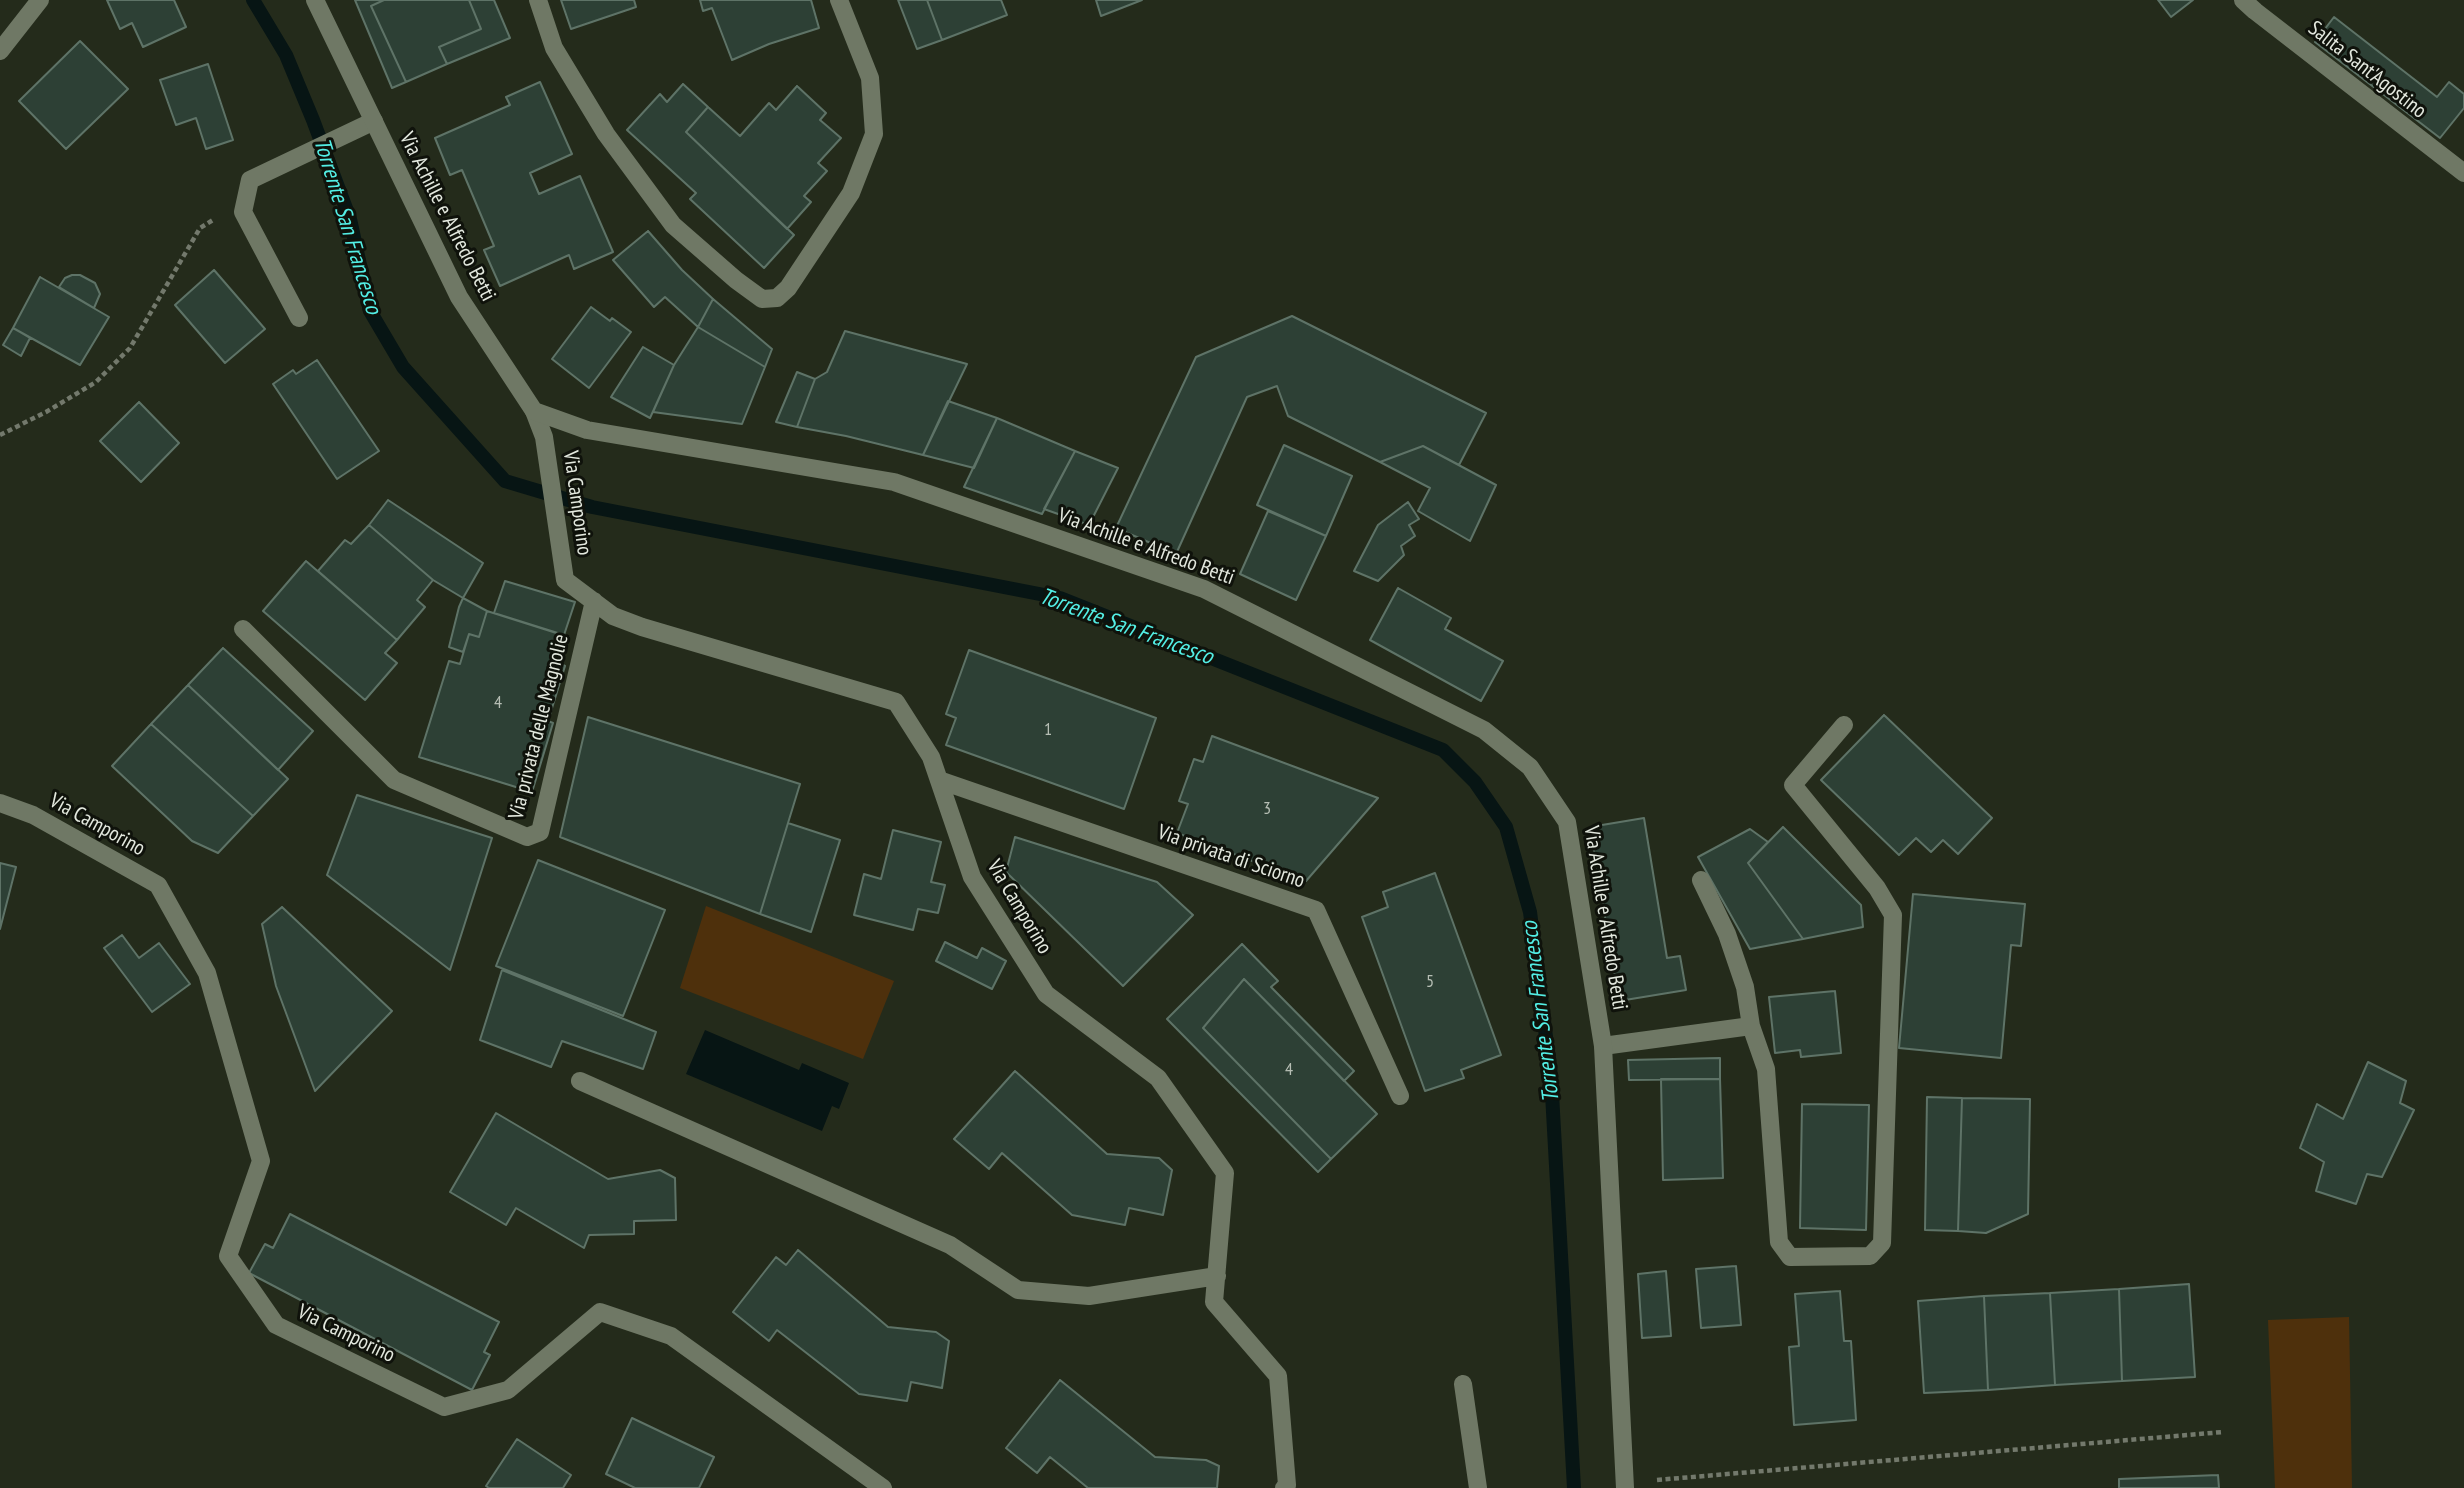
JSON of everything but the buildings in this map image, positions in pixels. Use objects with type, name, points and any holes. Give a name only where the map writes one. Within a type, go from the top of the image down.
[{"type":"street","points":[[0,51],[40,0]]},
{"type":"street","name":"Via Achille e Alfredo Betti","points":[[315,0],[459,297],[534,411],[587,430],[894,482],[1204,589],[1484,730],[1530,767],[1567,822],[1603,1046],[1624,1485]]},
{"type":"street","points":[[538,0],[554,48],[567,70],[606,134],[673,225],[762,299],[777,298],[789,288],[851,194],[874,134],[870,78],[839,0]]},
{"type":"street","name":"Salita Sant'Agostino","points":[[2243,0],[2464,173]]},
{"type":"street","points":[[299,318],[243,212],[250,180],[374,121]]},
{"type":"street","name":"Via Camporino","points":[[534,411],[544,437],[565,580],[613,616],[642,627],[896,702],[931,757],[972,877],[1046,994],[1158,1078],[1225,1173],[1214,1302],[1278,1376],[1287,1485],[1284,1488]]},
{"type":"street","name":"Via privata delle Magnolie","points":[[243,628],[394,780],[527,837],[540,832],[594,601]]},
{"type":"street","points":[[1701,880],[1727,934],[1745,987],[1751,1026],[1766,1069],[1779,1242],[1790,1257],[1870,1256],[1882,1243],[1894,915],[1877,888],[1793,785],[1844,725]]},
{"type":"street","name":"Via privata di Sciorno","points":[[939,780],[1316,910],[1400,1096]]},
{"type":"street","name":"Via Camporino","points":[[0,803],[33,815],[158,885],[207,973],[261,1161],[228,1256],[276,1325],[444,1406],[508,1390],[600,1312],[671,1336],[883,1488]]},
{"type":"street","points":[[1603,1046],[1751,1026]]},
{"type":"street","points":[[580,1081],[950,1245],[1018,1290],[1089,1296],[1217,1276]]},
{"type":"street","points":[[1463,1384],[1478,1488]]},
{"type":"path","points":[[0,435],[96,382],[131,348],[200,228],[246,198]]},
{"type":"path","points":[[1624,1485],[2223,1432]]},
{"type":"shaded area","points":[[706,906],[894,981],[863,1059],[680,988]]},
{"type":"shaded area","points":[[705,1030],[799,1070],[802,1063],[849,1083],[839,1109],[832,1106],[822,1131],[686,1074]]},
{"type":"shaded area","points":[[2349,1317],[2352,1488],[2275,1488],[2268,1320]]},
{"type":"waterway","name":"Torrente San Francesco","points":[[253,0],[286,55],[313,120],[350,219],[370,311],[403,367],[505,481],[592,507],[1060,598],[1443,750],[1475,782],[1506,827],[1530,912],[1551,1076],[1574,1488]]}]
